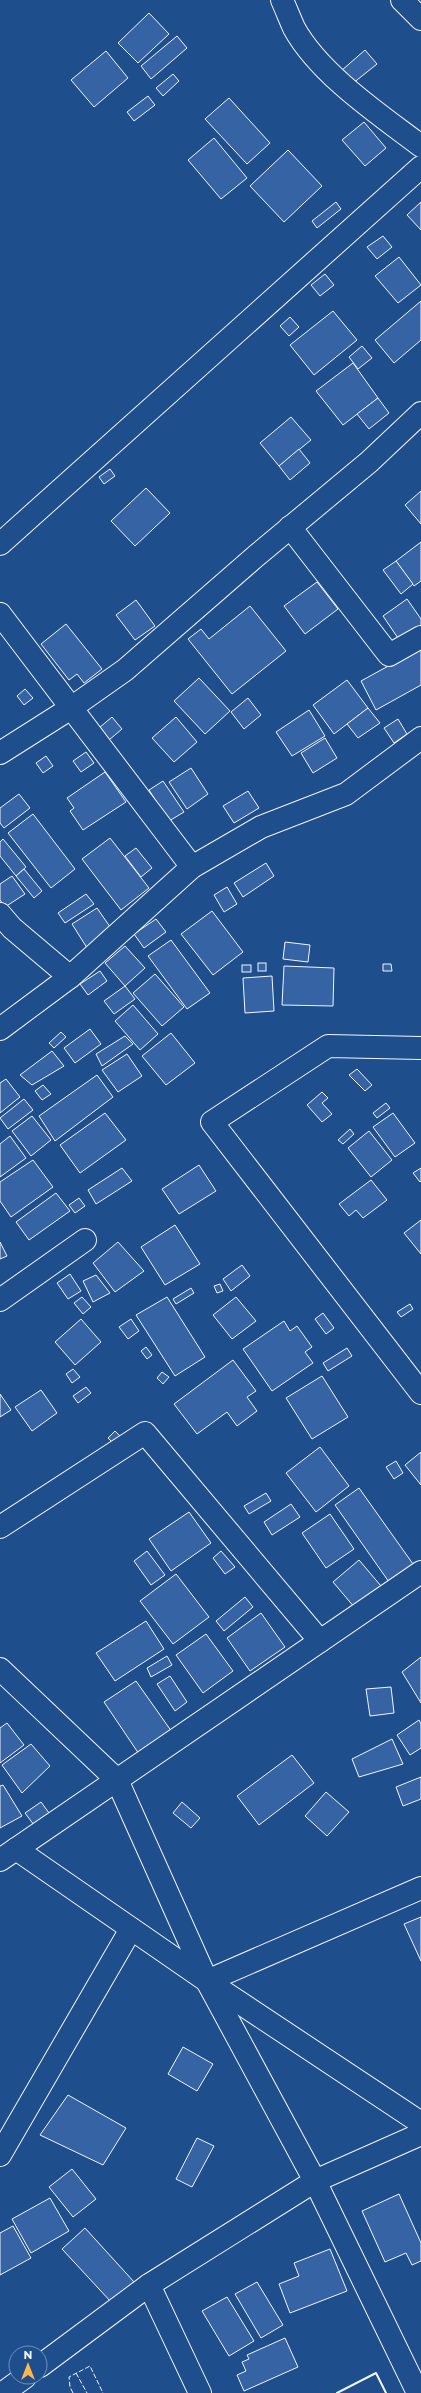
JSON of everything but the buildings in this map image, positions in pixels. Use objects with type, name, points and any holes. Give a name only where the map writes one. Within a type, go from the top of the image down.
[{"type":"street","points":[[282,0],[295,29],[320,63],[360,100],[421,146]]},
{"type":"street","points":[[402,0],[421,19]]},
{"type":"street","points":[[0,544],[421,167]]},
{"type":"street","points":[[0,753],[71,708],[125,670],[290,527],[369,462],[421,413]]},
{"type":"street","points":[[290,527],[389,655],[421,637]]},
{"type":"street","points":[[0,614],[192,867]]},
{"type":"street","points":[[0,1029],[70,977],[192,867],[261,827],[346,794],[421,738]]},
{"type":"street","points":[[0,914],[12,928],[70,977]]},
{"type":"street","points":[[421,1048],[328,1046],[212,1122],[421,1393]]},
{"type":"street","points":[[0,1300],[85,1240]]},
{"type":"street","points":[[0,1527],[145,1433],[320,1641]]},
{"type":"street","points":[[421,1572],[8,1854],[131,1929],[421,2123]]},
{"type":"street","points":[[0,1669],[117,1780],[207,1981],[315,2181],[418,2388]]},
{"type":"street","points":[[207,1981],[421,1888]]},
{"type":"street","points":[[0,2155],[131,1929]]},
{"type":"street","points":[[48,2360],[149,2285],[315,2181],[421,2134]]},
{"type":"street","points":[[149,2285],[200,2393]]},
{"type":"street","points":[[3,2393],[14,2385]]},
{"type":"fence","points":[[73,2393],[70,2387],[69,2377],[90,2366],[103,2393]]},
{"type":"fence","points":[[76,2373],[87,2393]]},
{"type":"wall","points":[[337,2393],[376,2373],[386,2393]]}]
